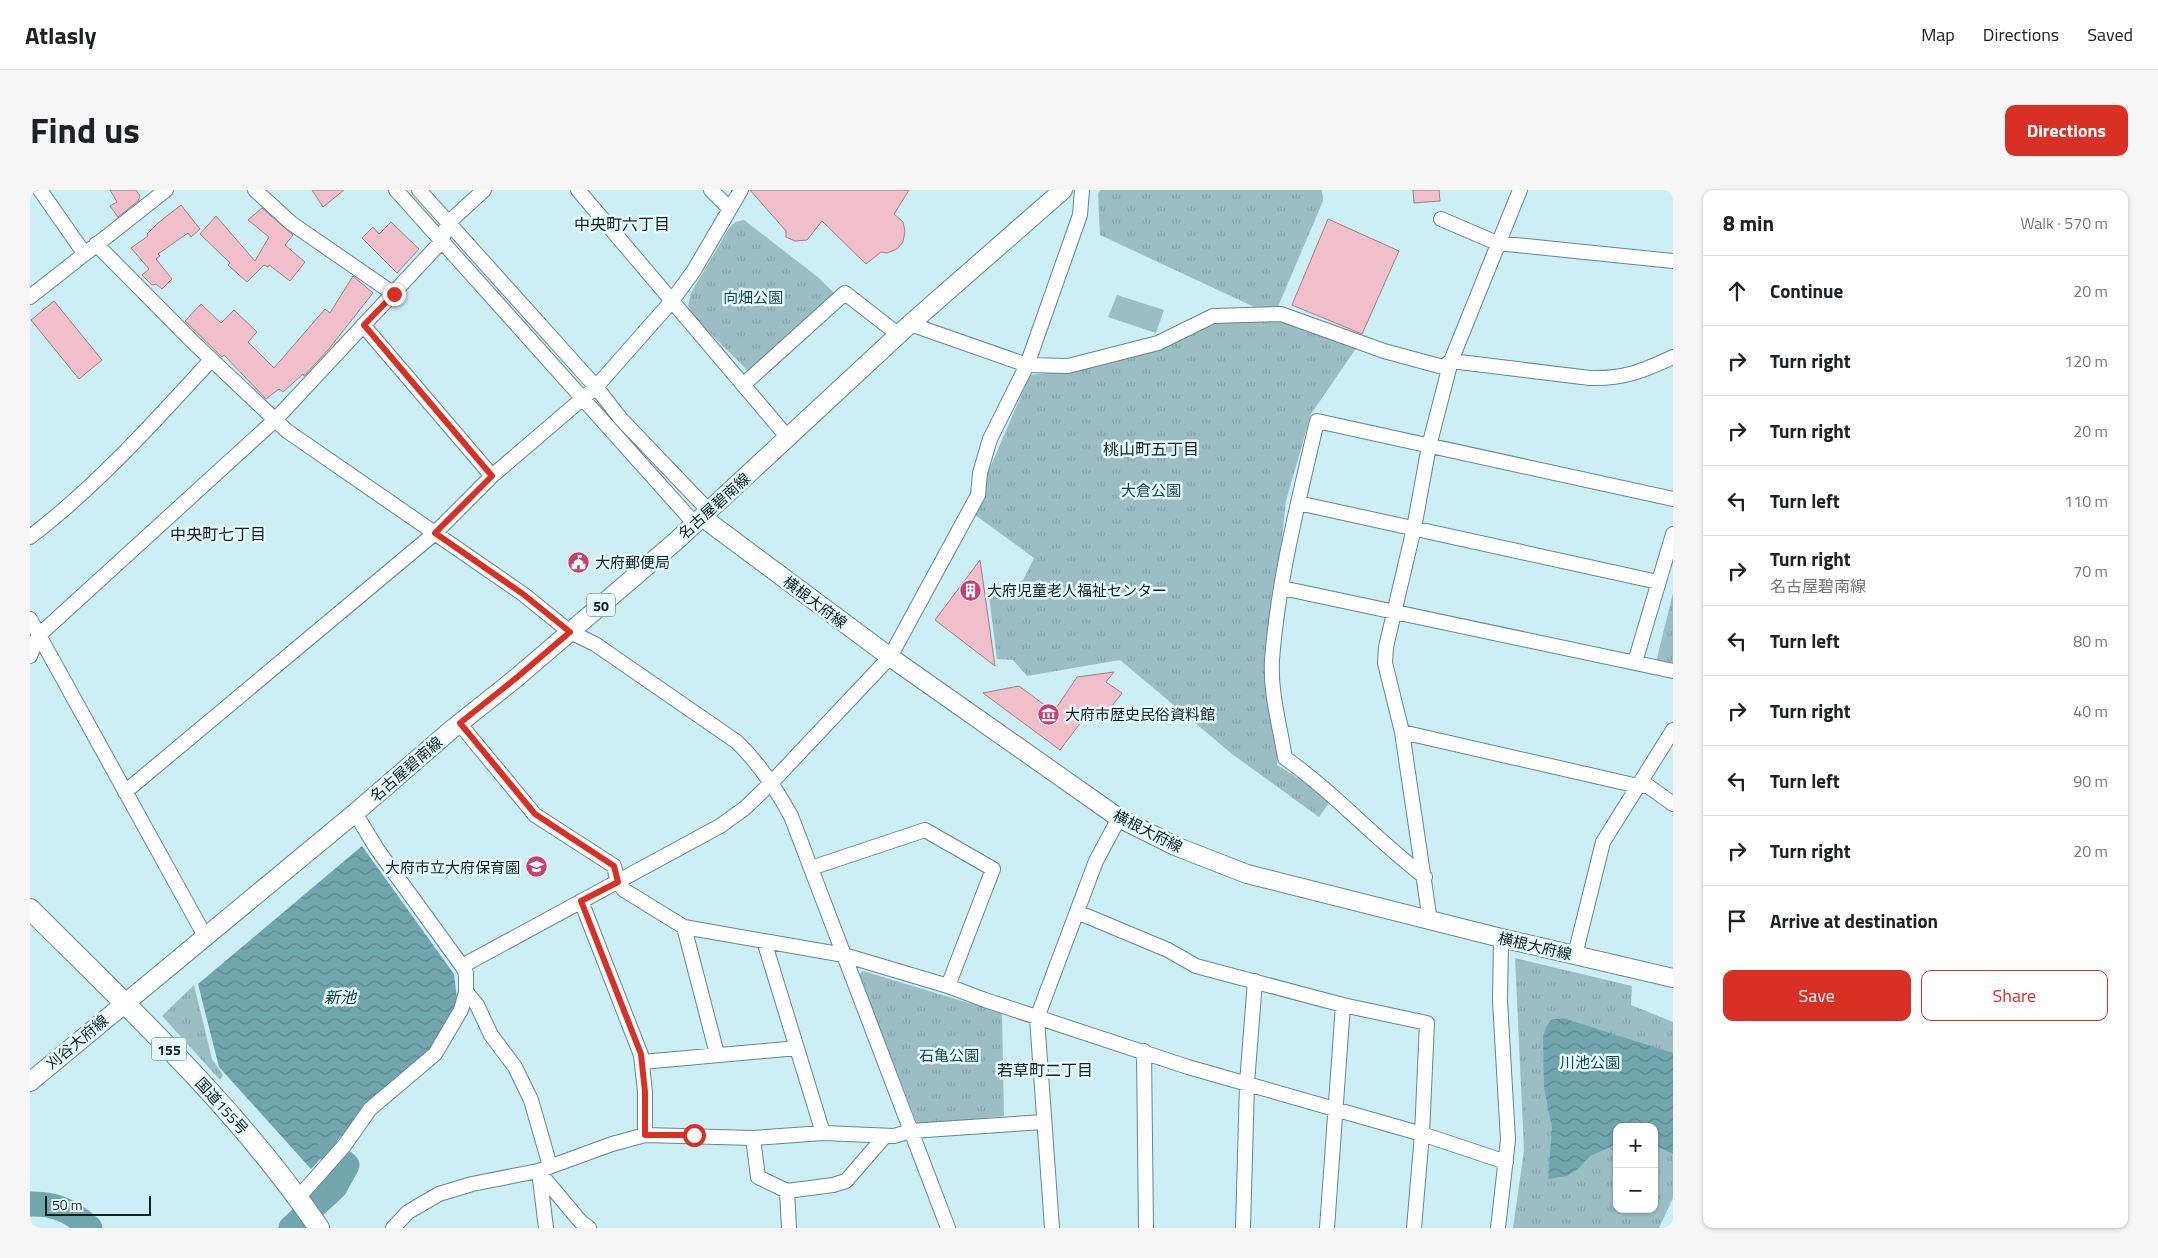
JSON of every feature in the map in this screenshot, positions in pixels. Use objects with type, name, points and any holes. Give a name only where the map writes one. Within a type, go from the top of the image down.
[{"type":"highway","name":"国道155号","points":[[30,909],[124,1002],[214,1096],[273,1166],[317,1225]]},
{"type":"main road","name":"名古屋碧南線","points":[[124,1002],[515,679],[702,518],[904,330],[1063,190]]},
{"type":"main road","name":"横根大府線","points":[[702,518],[890,658],[1118,818],[1175,846],[1247,874],[1430,921],[1673,978]]},
{"type":"main road","name":"刈谷大府線","points":[[30,1082],[124,1002]]},
{"type":"street","points":[[40,190],[84,253]]},
{"type":"street","points":[[30,298],[84,253],[166,190]]},
{"type":"street","points":[[255,190],[292,222],[394,294]]},
{"type":"street","points":[[396,190],[582,399],[702,518]]},
{"type":"street","points":[[419,190],[596,387],[702,518]]},
{"type":"street","points":[[30,656],[38,636],[275,420],[441,242],[448,223],[484,190]]},
{"type":"street","points":[[578,190],[789,439]]},
{"type":"street","points":[[711,190],[730,209]]},
{"type":"street","points":[[125,792],[435,533],[492,476],[596,387],[671,302],[693,272],[741,190]]},
{"type":"street","points":[[462,966],[720,826],[745,808],[772,782],[890,658],[978,495],[980,473],[990,439],[1028,365],[1080,215],[1082,190]]},
{"type":"street","points":[[1430,921],[1425,877],[1402,732],[1385,663],[1386,647],[1414,528],[1429,446],[1451,361],[1520,190]]},
{"type":"street","points":[[1441,220],[1497,243],[1673,261]]},
{"type":"street","points":[[96,244],[211,360],[288,431],[523,594],[570,632],[596,644],[737,742],[772,782],[791,816],[948,1228]]},
{"type":"street","points":[[743,386],[844,293],[904,330],[1028,365],[1068,366],[1158,343],[1213,316],[1281,314],[1384,351],[1443,367],[1451,361],[1590,378],[1613,379],[1643,372],[1673,357]]},
{"type":"street","points":[[364,325],[492,476]]},
{"type":"street","points":[[30,537],[115,464],[211,360]]},
{"type":"street","points":[[1425,877],[1404,861],[1333,794],[1285,758],[1274,699],[1272,661],[1282,588],[1298,503],[1317,421],[1673,499]]},
{"type":"street","points":[[1298,503],[1658,582]]},
{"type":"street","points":[[1635,662],[1673,534]]},
{"type":"street","points":[[1282,588],[1395,610],[1673,671]]},
{"type":"street","points":[[30,618],[38,636],[205,936]]},
{"type":"street","points":[[460,723],[535,814],[614,866],[618,882],[624,890],[684,927],[844,954],[948,986],[1037,1018],[1144,1051],[1188,1067],[1422,1134],[1506,1162]]},
{"type":"street","points":[[1575,955],[1603,842],[1673,730]]},
{"type":"street","points":[[1402,732],[1638,786],[1648,786],[1673,804]]},
{"type":"street","points":[[297,1199],[344,1146],[370,1109],[435,1054],[457,1017],[466,992],[466,973],[462,966],[377,848],[355,812]]},
{"type":"street","points":[[1052,1228],[1037,1018],[1096,861],[1118,818]]},
{"type":"street","points":[[810,868],[925,830],[993,869],[948,986]]},
{"type":"street","points":[[581,901],[632,1030],[642,1062],[645,1135]]},
{"type":"street","points":[[1077,912],[1168,950],[1196,966],[1343,1005],[1427,1024],[1422,1134],[1414,1228]]},
{"type":"street","points":[[684,927],[717,1054]]},
{"type":"street","points":[[1498,1228],[1508,1140],[1500,1001],[1501,938]]},
{"type":"street","points":[[764,941],[822,1132]]},
{"type":"street","points":[[1243,1228],[1247,1084],[1255,981]]},
{"type":"street","points":[[466,992],[477,1005],[491,1035],[514,1067],[531,1100],[544,1168],[546,1228]]},
{"type":"street","points":[[1327,1228],[1343,1005]]},
{"type":"street","points":[[642,1062],[796,1048]]},
{"type":"street","points":[[1144,1051],[1146,1228]]},
{"type":"street","points":[[393,1228],[408,1212],[439,1194],[472,1184],[544,1168],[612,1144],[645,1135],[753,1138],[822,1132],[894,1136],[911,1131],[1043,1122]]},
{"type":"street","points":[[753,1138],[758,1177],[787,1191],[833,1185],[846,1181],[884,1136]]},
{"type":"street","points":[[544,1168],[580,1221],[589,1228]]},
{"type":"street","points":[[787,1191],[790,1228]]},
{"type":"green space","points":[[1101,190],[1322,190],[1323,201],[1277,309],[1265,312],[1100,235],[1098,193]]},
{"type":"green space","name":"向畑公園","points":[[744,220],[819,278],[836,295],[749,372],[694,317],[688,306],[691,293],[729,228],[735,222]]},
{"type":"green space","points":[[1117,295],[1164,310],[1156,333],[1108,317]]},
{"type":"green space","name":"大倉公園","points":[[1280,318],[1357,347],[1311,414],[1286,501],[1276,594],[1279,739],[1277,765],[1332,799],[1319,817],[1232,754],[1120,660],[1027,676],[1013,660],[997,659],[989,596],[1023,580],[1034,558],[971,512],[1030,375],[1068,371],[1213,320]]},
{"type":"green space","points":[[1673,593],[1673,666],[1656,662]]},
{"type":"green space","name":"川池公園","points":[[1515,958],[1632,986],[1631,1005],[1673,1022],[1673,1198],[1659,1228],[1513,1228],[1524,1150]]},
{"type":"green space","name":"石亀公園","points":[[863,971],[1002,1013],[1004,1116],[918,1126],[859,974]]},
{"type":"green space","points":[[194,985],[212,1059],[223,1075],[220,1080],[162,1016]]},
{"type":"water","name":"新池","points":[[362,846],[454,974],[457,999],[451,1022],[421,1061],[384,1089],[311,1169],[219,1067],[198,984]]},
{"type":"water","points":[[1563,1018],[1673,1053],[1673,1154],[1658,1147],[1658,1123],[1613,1123],[1613,1146],[1590,1156],[1578,1169],[1567,1176],[1548,1179],[1552,1128],[1544,1087],[1543,1037],[1546,1027],[1551,1020]]},
{"type":"building","points":[[110,190],[136,190],[140,196],[138,201],[118,217],[110,206],[117,202]]},
{"type":"building","points":[[312,190],[344,190],[323,207]]},
{"type":"building","points":[[750,190],[909,190],[894,214],[903,222],[905,231],[903,242],[897,249],[887,253],[881,252],[866,264],[822,221],[807,240],[795,241],[786,237],[786,231]]},
{"type":"building","points":[[1413,190],[1439,190],[1440,201],[1414,203]]},
{"type":"building","points":[[181,205],[200,229],[191,237],[188,233],[158,254],[160,256],[156,259],[172,279],[162,289],[156,284],[152,285],[142,275],[149,269],[131,248],[148,236],[147,234],[158,223]]},
{"type":"building","points":[[262,208],[293,235],[285,245],[305,262],[290,281],[269,265],[268,267],[264,265],[247,282],[228,265],[230,263],[200,234],[216,216],[255,261],[269,237],[248,220]]},
{"type":"building","points":[[1328,219],[1399,251],[1362,334],[1292,305]]},
{"type":"building","points":[[391,222],[419,249],[397,273],[362,238],[373,227],[379,234]]},
{"type":"building","points":[[353,276],[373,293],[328,350],[304,376],[303,374],[283,392],[279,389],[266,399],[224,355],[222,357],[185,321],[201,304],[221,323],[234,310],[257,332],[248,342],[274,368],[325,309],[330,313]]},
{"type":"building","points":[[54,301],[102,360],[79,379],[31,320]]},
{"type":"building","name":"大府児童老人福祉センター","points":[[980,560],[995,666],[935,620]]},
{"type":"building","name":"大府市歴史民俗資料館","points":[[1114,672],[1106,682],[1122,693],[1102,719],[1090,710],[1060,750],[983,693],[1019,686],[1046,706],[1057,707],[1077,677]]},
{"type":"waterway","points":[[291,1228],[335,1187],[347,1165],[329,1150]]},
{"type":"waterway","points":[[30,1204],[47,1205],[62,1209],[90,1228]]},
{"type":"place","name":"大府郵便局","points":[[579,562]]},
{"type":"place","name":"大府児童老人福祉センター","points":[[971,590]]},
{"type":"place","name":"大府市歴史民俗資料館","points":[[1049,714]]},
{"type":"place","name":"大府市立大府保育園","points":[[536,867]]},
{"type":"district","name":"中央町六丁目","points":[[622,224]]},
{"type":"district","name":"桃山町五丁目","points":[[1151,449]]},
{"type":"district","name":"中央町七丁目","points":[[218,534]]},
{"type":"district","name":"若草町二丁目","points":[[1045,1070]]},
{"type":"route","points":[[394,294],[364,325],[492,476],[435,533],[523,594],[570,632],[460,723],[535,814],[614,866],[618,882],[581,901],[641,1054],[645,1092],[645,1135],[694,1135]]}]
